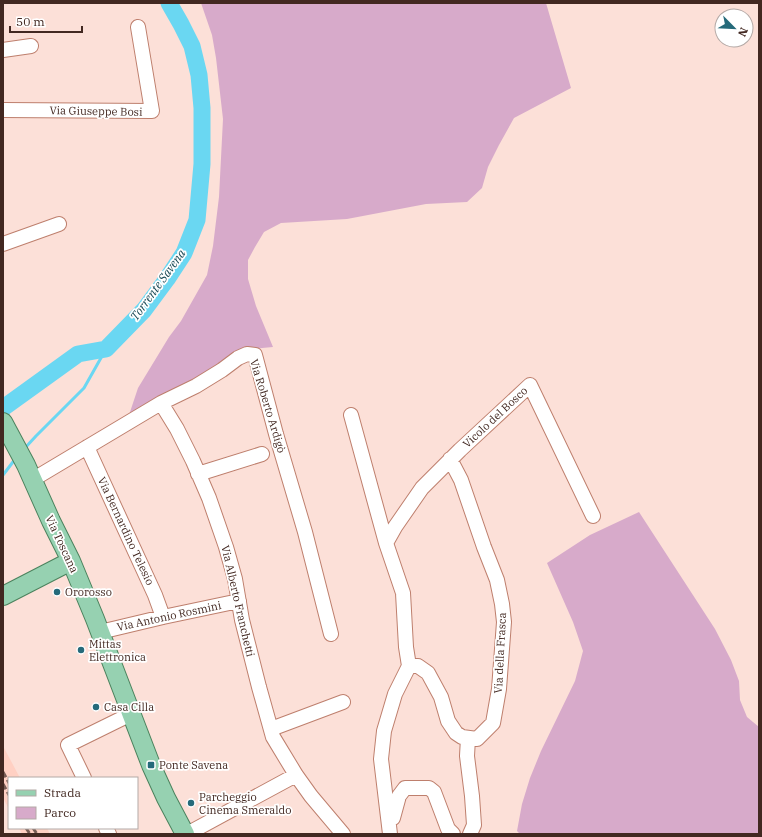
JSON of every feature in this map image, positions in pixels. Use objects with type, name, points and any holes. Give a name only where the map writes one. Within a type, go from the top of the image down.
[{"type":"main road","name":"Via Toscana","points":[[3,422],[29,472],[71,561],[151,765],[166,798],[186,834]]},
{"type":"main road","points":[[3,596],[71,561]]},
{"type":"street","name":"Via Giuseppe Bosi","points":[[3,110],[152,111],[138,27]]},
{"type":"street","points":[[3,50],[31,46]]},
{"type":"street","points":[[3,244],[58,224]]},
{"type":"street","name":"Via Roberto Ardigò","points":[[29,472],[87,447],[161,403],[196,386],[238,358],[247,354],[255,355],[276,434],[305,532],[331,634]]},
{"type":"street","name":"Vicolo del Bosco","points":[[386,544],[395,527],[422,488],[450,459],[530,385],[593,516]]},
{"type":"street","name":"Via Alberto Franchetti","points":[[161,403],[177,429],[209,498],[226,547],[235,579],[242,620],[271,730],[296,775],[343,834]]},
{"type":"street","points":[[352,415],[386,544],[403,593],[406,647],[409,666],[395,694],[384,731],[381,759],[390,834]]},
{"type":"street","name":"Via Bernardino Telesio","points":[[87,447],[155,595],[163,617]]},
{"type":"street","points":[[198,474],[262,454]]},
{"type":"street","name":"Via della Frasca","points":[[450,459],[461,480],[497,580],[504,622],[499,689],[493,724],[477,739],[468,738]]},
{"type":"street","name":"Via Antonio Rosmini","points":[[100,632],[239,601]]},
{"type":"street","points":[[409,666],[418,666],[428,673],[440,697],[448,721],[456,733],[462,737],[468,738],[467,756],[474,825],[470,834]]},
{"type":"street","points":[[271,730],[343,702]]},
{"type":"street","points":[[84,777],[68,745],[131,714]]},
{"type":"street","points":[[186,834],[296,775]]},
{"type":"street","points":[[389,819],[393,818],[399,796],[405,788],[429,788],[434,792],[448,829],[453,834]]},
{"type":"shaded area","points":[[3,746],[19,777],[8,777],[8,807],[3,798]]},
{"type":"shaded area","points":[[20,829],[48,829],[50,834],[22,834]]},
{"type":"green space","points":[[201,3],[546,3],[571,88],[514,118],[488,167],[482,188],[467,202],[426,204],[347,219],[281,223],[264,232],[248,260],[248,279],[256,306],[273,347],[252,349],[128,418],[138,388],[169,337],[181,321],[207,275],[213,246],[219,197],[223,119],[212,35]]},
{"type":"green space","points":[[639,512],[715,629],[731,660],[739,681],[740,700],[747,717],[759,727],[759,834],[520,834],[517,831],[522,804],[530,778],[541,751],[575,681],[583,651],[573,622],[547,563],[590,535]]},
{"type":"waterway","name":"Torrente Savena","points":[[3,408],[78,354],[106,349],[144,310],[184,253],[197,220],[202,164],[202,108],[199,75],[192,46],[169,3]]},
{"type":"waterway","points":[[24,449],[84,388],[106,349]]},
{"type":"waterway","points":[[3,475],[16,458]]},
{"type":"railway","points":[[3,772],[8,781]]},
{"type":"railway","points":[[3,784],[8,793]]},
{"type":"railway","points":[[27,829],[30,834]]},
{"type":"railway","points":[[34,829],[37,834]]},
{"type":"place","name":"Ororosso","points":[[57,592]]},
{"type":"place","name":"Mittas Elettronica","points":[[81,650]]},
{"type":"place","name":"Casa Cilla","points":[[96,707]]},
{"type":"place","name":"Ponte Savena","points":[[151,765]]},
{"type":"place","name":"Parcheggio Cinema Smeraldo","points":[[191,803]]}]
